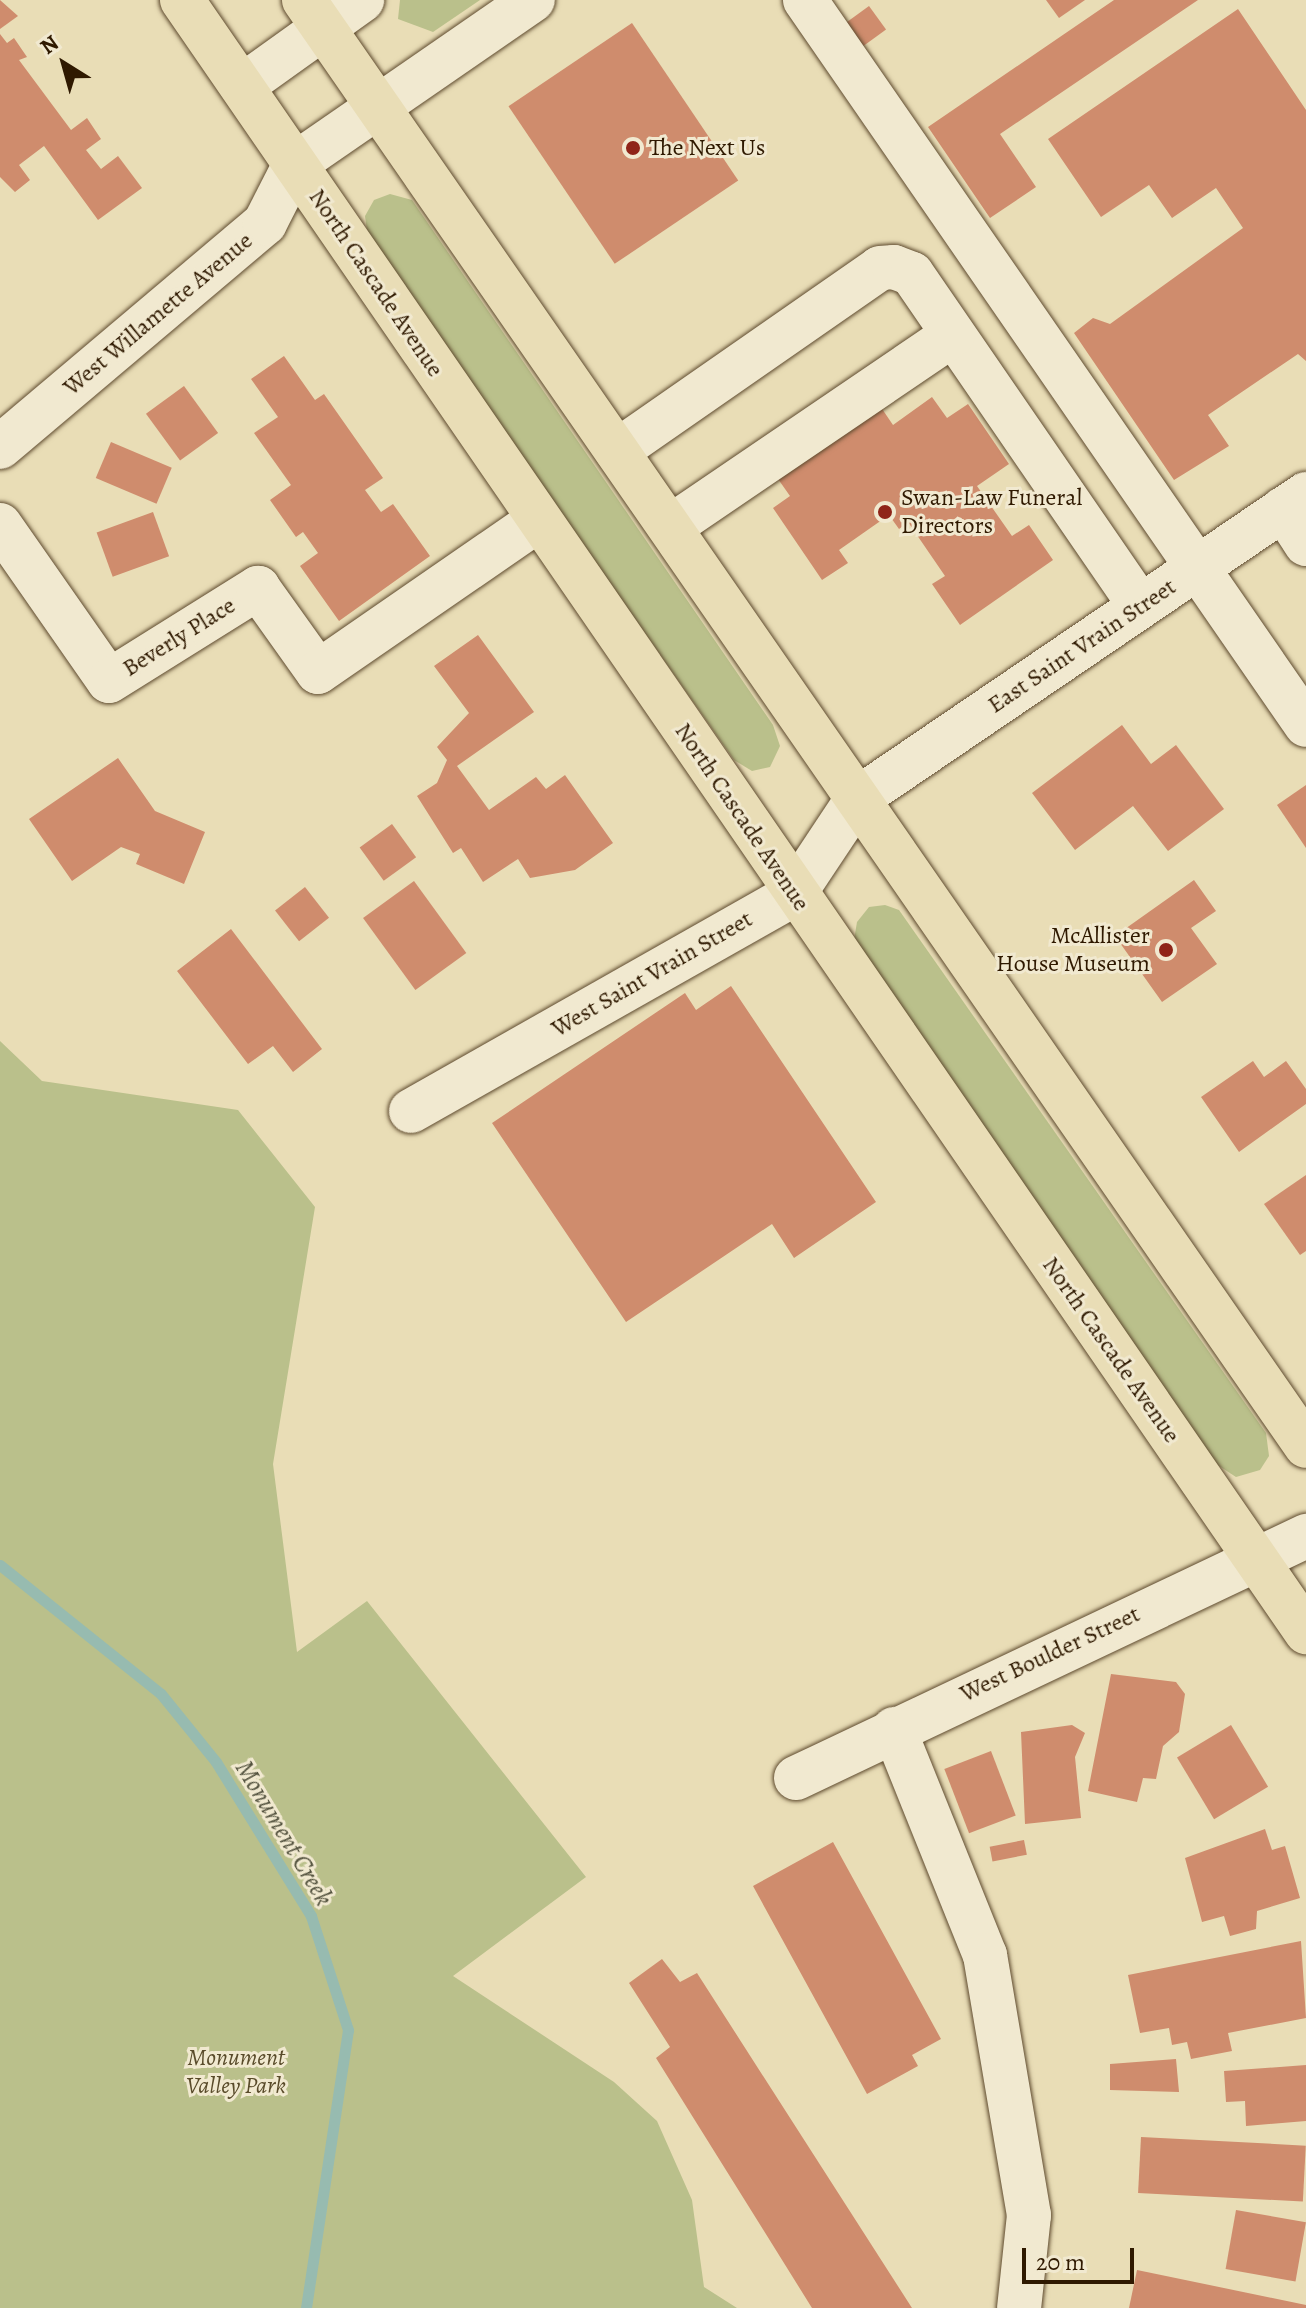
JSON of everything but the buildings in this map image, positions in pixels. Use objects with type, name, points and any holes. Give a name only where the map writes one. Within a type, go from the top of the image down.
[{"type":"main road","name":"North Cascade Avenue","points":[[182,0],[794,894],[1306,1632]]},
{"type":"main road","points":[[313,14],[1306,1446]]},
{"type":"street","points":[[242,86],[313,14],[362,0]]},
{"type":"street","points":[[295,164],[533,0]]},
{"type":"street","points":[[805,0],[1306,725]]},
{"type":"street","name":"West Willamette Avenue","points":[[2,441],[265,223],[295,164]]},
{"type":"street","points":[[617,451],[880,268],[912,274],[1140,606]]},
{"type":"street","points":[[670,527],[953,335]]},
{"type":"street","name":"East Saint Vrain Street","points":[[857,799],[1197,568],[1298,516]]},
{"type":"street","name":"Beverly Place","points":[[0,525],[109,681],[258,588],[318,672],[538,520]]},
{"type":"street","name":"West Saint Vrain Street","points":[[411,1111],[794,894],[857,799]]},
{"type":"street","name":"West Boulder Street","points":[[796,1778],[1306,1536]]},
{"type":"street","points":[[894,1729],[985,1955],[1029,2215],[1019,2308]]},
{"type":"green space","points":[[400,0],[480,0],[433,32],[398,19]]},
{"type":"green space","points":[[390,194],[412,200],[773,725],[780,746],[770,767],[752,771],[734,760],[368,238],[365,216],[374,200]]},
{"type":"green space","points":[[885,905],[899,910],[1266,1433],[1269,1456],[1260,1470],[1236,1477],[1213,1462],[854,940],[857,922],[869,907]]},
{"type":"green space","name":"Monument Valley Park","points":[[0,1041],[42,1081],[238,1110],[315,1207],[273,1464],[297,1652],[367,1601],[586,1877],[453,1976],[614,2082],[657,2121],[692,2200],[704,2287],[737,2308],[0,2308]]},
{"type":"waterway","name":"Monument Creek","points":[[0,1565],[161,1694],[216,1762],[311,1916],[348,2030],[306,2308]]},
{"type":"place","name":"The Next Us","points":[[633,148]]},
{"type":"place","name":"Swan-Law Funeral Directors","points":[[885,512]]},
{"type":"place","name":"McAllister House Museum","points":[[1166,950]]}]
